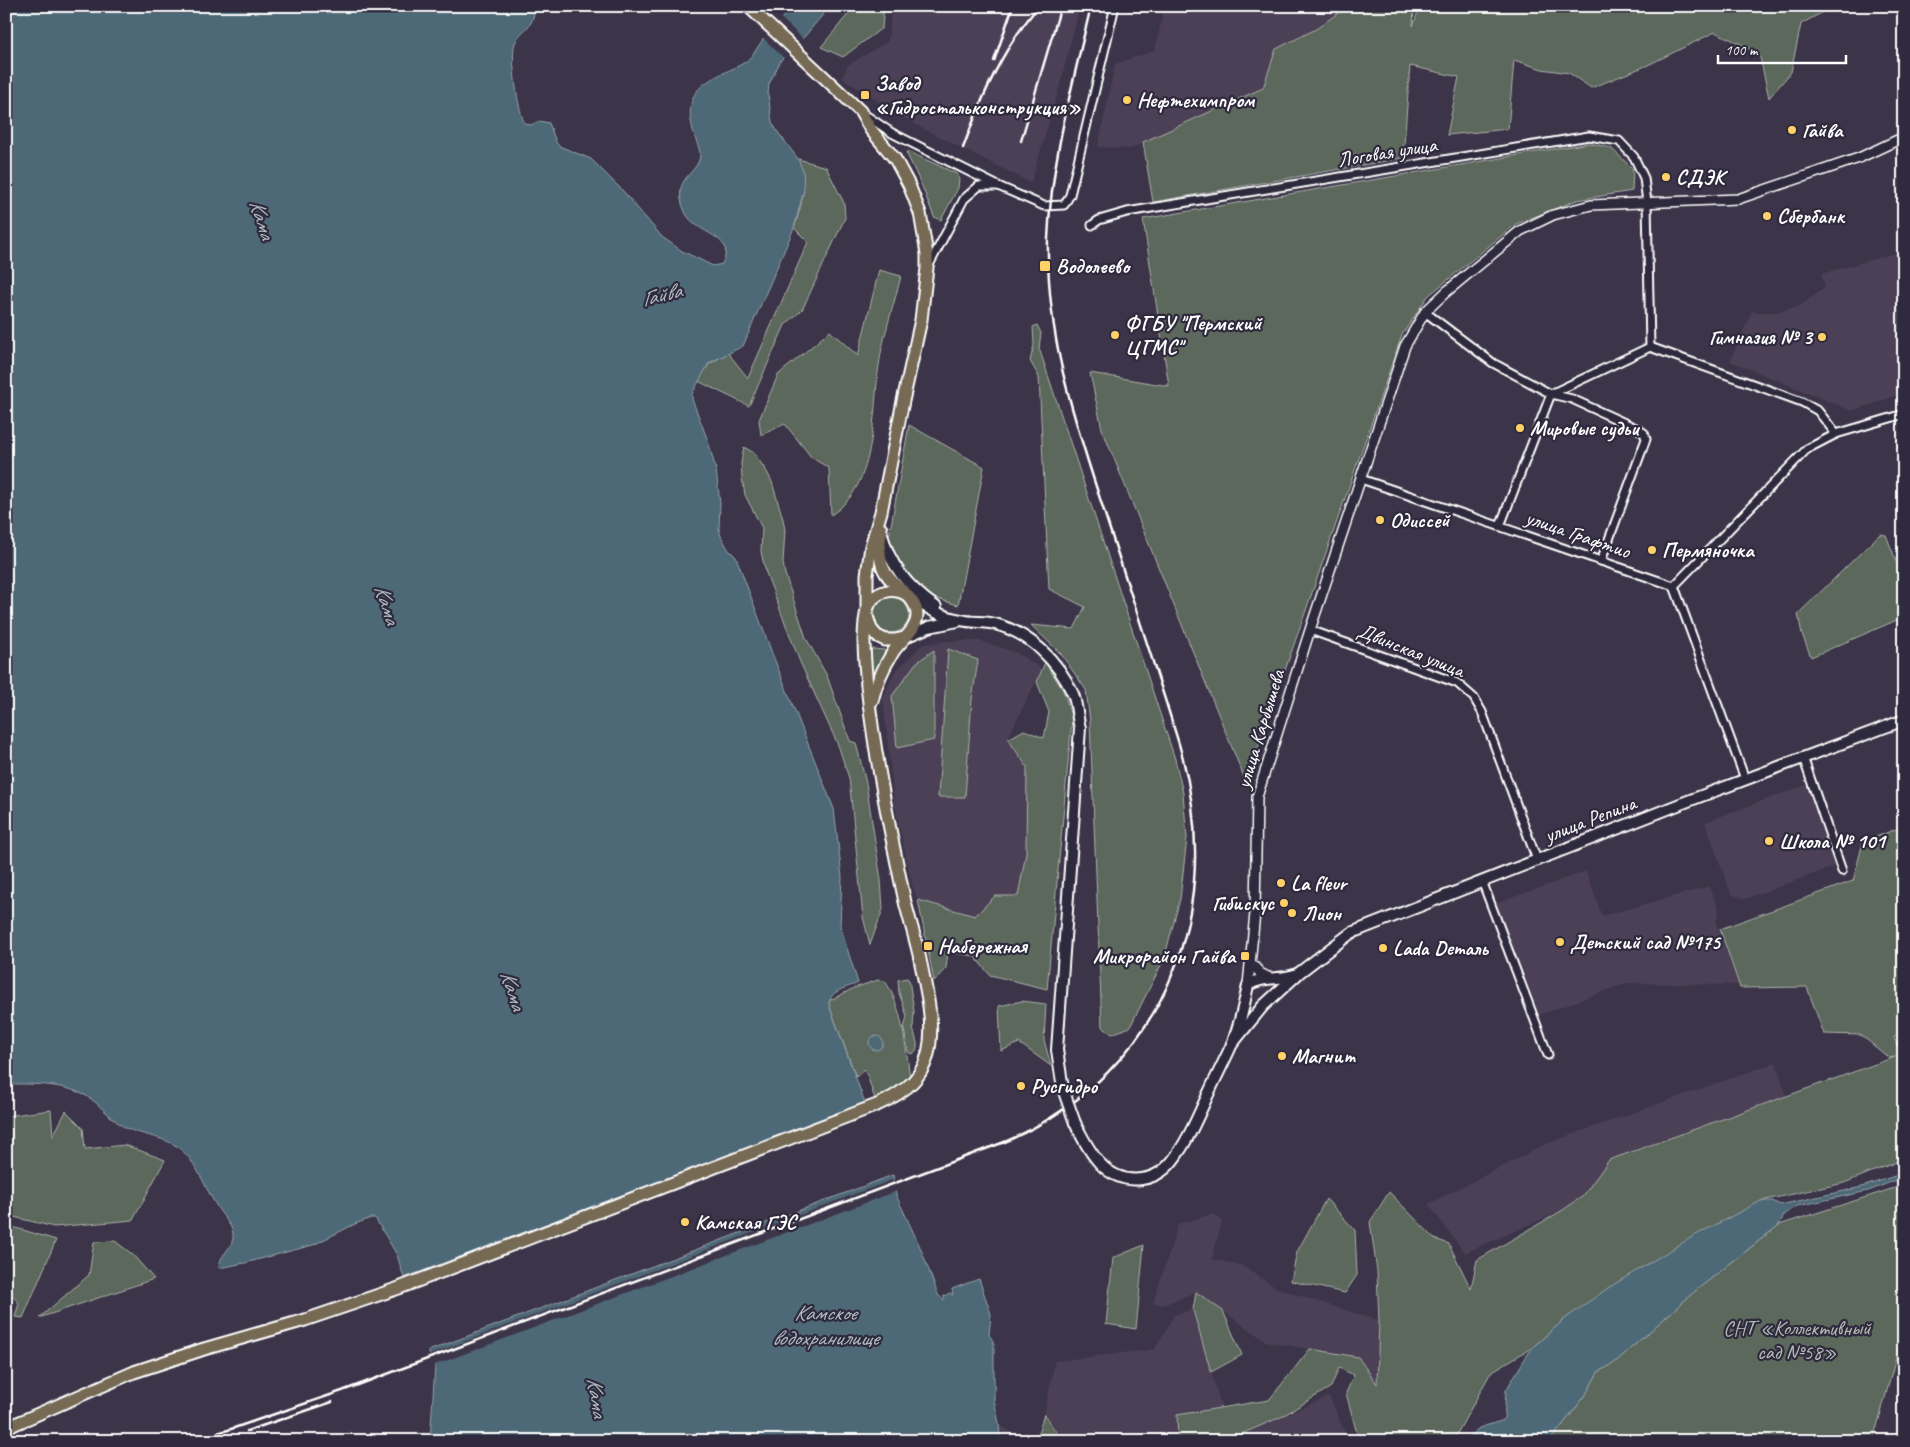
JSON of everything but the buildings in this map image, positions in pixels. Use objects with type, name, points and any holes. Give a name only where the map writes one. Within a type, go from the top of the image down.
[{"type":"main road","points":[[6,1428],[134,1372],[204,1349],[305,1320],[399,1288],[893,1098],[907,1089],[923,1068],[930,1043],[931,1030],[924,977],[906,902],[883,790],[870,712],[864,651],[868,563],[881,512],[902,402],[921,320],[927,268],[922,225],[909,185],[894,159],[871,130],[860,111],[752,10]]},
{"type":"main road","points":[[870,712],[875,689],[881,674],[904,638],[912,631],[917,617],[915,606],[906,594],[891,582],[882,566],[880,549],[881,512]]},
{"type":"main road","points":[[881,512],[882,535],[888,554],[904,579],[933,605],[961,620]]},
{"type":"main road","points":[[904,638],[890,640],[881,638],[871,629],[867,616],[870,603],[880,593],[893,590],[906,594]]},
{"type":"main road","name":"улица Карбышева","points":[[906,594],[933,611],[961,620],[998,625],[1026,636],[1048,655],[1060,671],[1073,695],[1080,728],[1058,1050],[1063,1089],[1075,1123],[1093,1155],[1108,1172],[1128,1179],[1146,1178],[1161,1172],[1175,1158],[1187,1139],[1232,1044],[1248,985]]},
{"type":"main road","name":"улица Карбышева","points":[[904,638],[929,627],[961,620]]},
{"type":"main road","name":"улица Репина","points":[[1232,1044],[1263,1006],[1300,972],[1351,933],[1744,779],[1904,720]]},
{"type":"main road","points":[[1248,985],[1255,981],[1286,977],[1300,972]]},
{"type":"main road","points":[[1245,1001],[1263,1006]]},
{"type":"street","points":[[860,111],[892,134],[998,186],[1037,203],[1051,207],[1064,205],[1070,195],[1116,6]]},
{"type":"street","name":"Логовая улица","points":[[1092,225],[1111,216],[1126,212],[1589,136],[1619,141],[1634,157],[1644,178],[1647,203],[1650,347]]},
{"type":"street","name":"улица Карбышева","points":[[1248,985],[1255,913],[1257,796],[1310,630],[1405,346],[1425,312],[1446,292],[1520,232],[1553,215],[1591,205],[1738,200],[1859,158],[1904,138]]},
{"type":"street","points":[[927,268],[964,199],[979,186],[998,186]]},
{"type":"street","points":[[1425,312],[1493,363],[1551,394],[1572,400],[1644,433],[1646,439],[1601,561]]},
{"type":"street","points":[[1500,526],[1551,394],[1650,347],[1802,402],[1818,411],[1836,434]]},
{"type":"street","points":[[1744,779],[1674,586],[1807,448],[1836,434],[1903,415]]},
{"type":"street","name":"улица Графтио","points":[[1360,479],[1674,586]]},
{"type":"street","name":"Двинская улица","points":[[1310,630],[1457,683],[1474,698],[1482,712],[1537,860]]},
{"type":"street","points":[[1803,757],[1842,872]]},
{"type":"street","points":[[1482,882],[1548,1055]]},
{"type":"street","points":[[1251,962],[1260,973],[1270,978]]},
{"type":"shaded area","points":[[892,6],[1080,6],[1060,85],[1031,183],[916,125],[842,78],[848,65],[888,41]]},
{"type":"shaded area","points":[[1152,6],[1346,6],[1316,29],[1276,49],[1263,88],[1130,149],[1098,147],[1115,64],[1155,50],[1164,9]]},
{"type":"shaded area","name":"Гимназия № 3","points":[[1899,252],[1904,260],[1904,393],[1852,411],[1730,361],[1752,311],[1775,312],[1800,306],[1825,287],[1821,274]]},
{"type":"shaded area","points":[[943,641],[981,641],[1017,653],[1042,669],[1008,738],[1027,767],[1026,853],[1018,896],[995,896],[975,916],[918,900],[912,885],[894,802],[883,698],[895,671],[922,645]]},
{"type":"shaded area","name":"Школа № 101","points":[[1806,785],[1836,866],[1745,899],[1731,894],[1705,822]]},
{"type":"shaded area","points":[[1586,871],[1602,916],[1710,886],[1719,910],[1716,923],[1738,985],[1627,983],[1539,1015],[1519,962],[1509,945],[1494,904]]},
{"type":"shaded area","points":[[1776,1062],[1787,1096],[1609,1160],[1583,1196],[1563,1210],[1465,1253],[1428,1204],[1548,1143]]},
{"type":"shaded area","points":[[1212,1214],[1222,1221],[1212,1259],[1241,1265],[1277,1288],[1379,1321],[1377,1385],[1358,1357],[1267,1342],[1196,1292],[1163,1305],[1153,1303],[1178,1224]]},
{"type":"shaded area","points":[[1193,1310],[1222,1409],[1177,1415],[1178,1441],[1062,1441],[1044,1414],[1055,1361],[1155,1349],[1174,1315]]},
{"type":"shaded area","points":[[1329,1396],[1349,1441],[1225,1441],[1281,1417]]},
{"type":"shaded area","points":[[1904,1400],[1904,1441],[1893,1441]]},
{"type":"shaded area","points":[[999,1424],[1024,1441],[1000,1441]]},
{"type":"green space","points":[[855,6],[884,6],[882,28],[843,57],[821,47]]},
{"type":"green space","points":[[1334,6],[1414,6],[1413,26],[1420,6],[1834,6],[1801,24],[1791,72],[1769,98],[1760,57],[1743,45],[1715,32],[1648,65],[1591,88],[1569,73],[1542,69],[1514,60],[1508,129],[1447,135],[1459,77],[1410,66],[1403,158],[1153,202],[1143,142],[1263,88],[1276,49],[1316,29],[1338,13]]},
{"type":"green space","points":[[1589,143],[1611,148],[1633,169],[1632,191],[1577,200],[1516,224],[1428,296],[1402,335],[1246,782],[1102,429],[1090,373],[1169,386],[1143,219]]},
{"type":"green space","points":[[906,152],[957,174],[959,178],[958,188],[941,220],[934,217]]},
{"type":"green space","points":[[798,159],[826,167],[844,203],[845,218],[802,310],[785,325],[749,406],[698,381],[709,364],[728,353],[748,378],[808,242],[794,228],[803,194],[803,177]]},
{"type":"green space","points":[[879,270],[901,276],[881,354],[870,447],[865,467],[857,486],[846,502],[831,515],[829,468],[812,458],[785,424],[761,435],[759,420],[778,375],[830,331],[858,356]]},
{"type":"green space","points":[[1037,325],[1041,333],[1039,348],[1175,759],[1183,793],[1187,838],[1180,899],[1164,959],[1130,1027],[1112,1034],[1102,1027],[1090,721],[1086,690],[1061,654],[1031,625],[1074,629],[1085,607],[1049,589],[1039,377],[1030,361],[1034,345],[1033,327]]},
{"type":"green space","points":[[909,425],[984,467],[958,605],[931,597],[912,583],[898,563],[889,537]]},
{"type":"green space","points":[[744,447],[754,453],[772,482],[785,530],[783,563],[785,574],[806,638],[827,676],[850,741],[856,743],[866,783],[881,880],[883,909],[870,945],[863,917],[849,778],[838,745],[800,662],[766,573],[761,552],[762,528],[745,495],[742,478],[741,463]]},
{"type":"green space","points":[[1880,534],[1886,535],[1904,581],[1904,617],[1811,657],[1802,634],[1798,614]]},
{"type":"green space","points":[[891,597],[903,603],[909,615],[903,627],[891,633],[879,627],[873,615],[879,603]]},
{"type":"green space","points":[[873,649],[886,652],[873,679],[869,653]]},
{"type":"green space","points":[[948,649],[978,660],[972,699],[965,797],[938,797]]},
{"type":"green space","points":[[934,650],[934,740],[897,748],[892,696],[916,663]]},
{"type":"green space","points":[[1045,662],[1064,692],[1072,720],[1047,989],[990,975],[974,956],[948,952],[946,968],[934,981],[918,900],[975,916],[995,896],[1018,896],[1026,853],[1027,767],[1008,739],[1024,730],[1044,738],[1049,712],[1037,682]]},
{"type":"green space","points":[[1904,826],[1904,1034],[1894,1037],[1901,1055],[1904,1074],[1904,1159],[1844,1183],[1761,1201],[1566,1318],[1533,1347],[1491,1372],[1453,1441],[1359,1441],[1346,1393],[1354,1375],[1339,1368],[1331,1387],[1281,1417],[1225,1441],[1178,1441],[1177,1415],[1269,1400],[1310,1349],[1358,1357],[1377,1384],[1379,1321],[1377,1271],[1370,1222],[1389,1192],[1435,1239],[1449,1244],[1471,1289],[1477,1260],[1563,1210],[1583,1196],[1609,1160],[1895,1057],[1889,1058],[1861,1035],[1824,1034],[1807,987],[1740,988],[1720,929],[1853,881],[1863,842]]},
{"type":"green space","points":[[907,978],[909,980],[914,1011],[913,1028],[917,1043],[917,1049],[913,1054],[908,1051],[904,1029],[907,1016],[899,993],[898,980]]},
{"type":"green space","points":[[878,980],[885,981],[900,1015],[910,1077],[900,1087],[875,1099],[865,1069],[856,1077],[829,1001],[854,988]]},
{"type":"green space","points":[[1022,1001],[1046,1004],[1044,1040],[1051,1066],[1019,1043],[1001,1051],[999,1006]]},
{"type":"green space","points":[[51,1110],[53,1136],[66,1111],[83,1128],[85,1149],[125,1145],[165,1160],[133,1220],[54,1227],[6,1215],[6,1116]]},
{"type":"green space","name":"СНТ «Коллективный сад №58»","points":[[1904,1185],[1904,1339],[1901,1340],[1873,1441],[1550,1441],[1585,1396],[1598,1372],[1613,1364],[1694,1292],[1779,1225]]},
{"type":"green space","points":[[1326,1199],[1355,1230],[1357,1275],[1345,1293],[1291,1281],[1297,1252]]},
{"type":"green space","points":[[6,1225],[56,1240],[23,1318],[15,1317],[19,1303],[6,1289]]},
{"type":"green space","points":[[115,1241],[133,1255],[154,1279],[39,1318],[89,1275],[94,1242]]},
{"type":"green space","points":[[1144,1245],[1136,1329],[1106,1324],[1113,1258]]},
{"type":"green space","points":[[1196,1292],[1223,1311],[1242,1355],[1211,1372],[1193,1310]]},
{"type":"green space","points":[[1044,1414],[1062,1441],[1036,1441]]},
{"type":"water","name":"Кама","points":[[6,6],[535,6],[530,24],[515,43],[513,59],[520,108],[525,124],[531,125],[539,121],[549,123],[559,146],[591,159],[623,191],[662,237],[682,251],[713,266],[722,264],[725,247],[714,236],[690,220],[681,200],[683,183],[699,161],[700,154],[691,120],[690,109],[693,98],[701,86],[749,59],[764,38],[792,6],[830,6],[805,36],[781,60],[769,84],[768,94],[772,122],[798,159],[803,171],[804,190],[794,228],[743,346],[709,363],[692,394],[692,399],[708,441],[716,470],[721,536],[728,549],[736,557],[834,809],[842,877],[840,926],[858,983],[835,993],[829,1005],[865,1103],[404,1278],[397,1255],[375,1218],[355,1224],[313,1245],[219,1268],[221,1259],[232,1243],[232,1230],[188,1156],[167,1141],[126,1128],[91,1099],[72,1090],[62,1087],[6,1084]]},
{"type":"water","points":[[873,1036],[879,1036],[883,1043],[879,1050],[873,1050],[869,1046],[869,1040]]},
{"type":"water","points":[[1904,1173],[1904,1177],[1868,1191],[1797,1206],[1784,1215],[1779,1225],[1694,1292],[1613,1364],[1598,1372],[1585,1396],[1550,1441],[1464,1441],[1479,1428],[1504,1420],[1506,1390],[1533,1347],[1566,1318],[1608,1288],[1692,1237],[1761,1201],[1773,1201],[1780,1205],[1862,1187]]},
{"type":"water","name":"Камское водохранилище","points":[[893,1175],[896,1195],[921,1249],[938,1295],[944,1300],[944,1296],[950,1293],[953,1295],[952,1289],[979,1279],[991,1314],[989,1335],[994,1342],[994,1399],[1000,1441],[430,1441],[435,1365],[428,1351]]},
{"type":"pier","points":[[780,17],[804,40],[785,59],[762,37]]},
{"type":"pier","points":[[895,1179],[897,1191],[432,1366],[427,1356]]},
{"type":"railway","points":[[994,61],[1013,6]]},
{"type":"railway","points":[[963,148],[994,74],[1014,39],[1039,6]]},
{"type":"railway","points":[[1021,141],[1061,6]]},
{"type":"railway","points":[[188,1441],[228,1430],[342,1391],[1007,1141],[1062,1110],[1108,1072],[1144,1027],[1171,977],[1188,923],[1195,866],[1192,805],[1179,744],[1073,410],[1057,344],[1052,310],[1048,239],[1053,180],[1070,93],[1091,6]]},
{"type":"railway","points":[[247,1431],[332,1402]]},
{"type":"place","name":"Завод «Гидростальконструкция»","points":[[865,95]]},
{"type":"place","name":"Нефтехимпром","points":[[1127,100]]},
{"type":"place","name":"Гайва","points":[[1792,130]]},
{"type":"place","name":"СДЭК","points":[[1666,177]]},
{"type":"place","name":"Сбербанк","points":[[1767,216]]},
{"type":"place","name":"Водолеево","points":[[1045,266]]},
{"type":"place","name":"ФГБУ \"Пермский ЦГМС\"","points":[[1115,335]]},
{"type":"place","name":"Гимназия № 3","points":[[1822,337]]},
{"type":"place","name":"Мировые судьи","points":[[1520,428]]},
{"type":"place","name":"Одиссей","points":[[1380,520]]},
{"type":"place","name":"Пермяночка","points":[[1652,550]]},
{"type":"place","name":"Школа № 101","points":[[1769,841]]},
{"type":"place","name":"La fleur","points":[[1281,883]]},
{"type":"place","name":"Гибискус","points":[[1284,903]]},
{"type":"place","name":"Лион","points":[[1292,913]]},
{"type":"place","name":"Детский сад №175","points":[[1560,942]]},
{"type":"place","name":"Набережная","points":[[928,946]]},
{"type":"place","name":"Lada Dеталь","points":[[1383,948]]},
{"type":"place","name":"Микрорайон Гайва","points":[[1245,956]]},
{"type":"place","name":"Магнит","points":[[1282,1056]]},
{"type":"place","name":"Русгидро","points":[[1021,1086]]},
{"type":"place","name":"Камская ГЭС","points":[[685,1222]]}]
